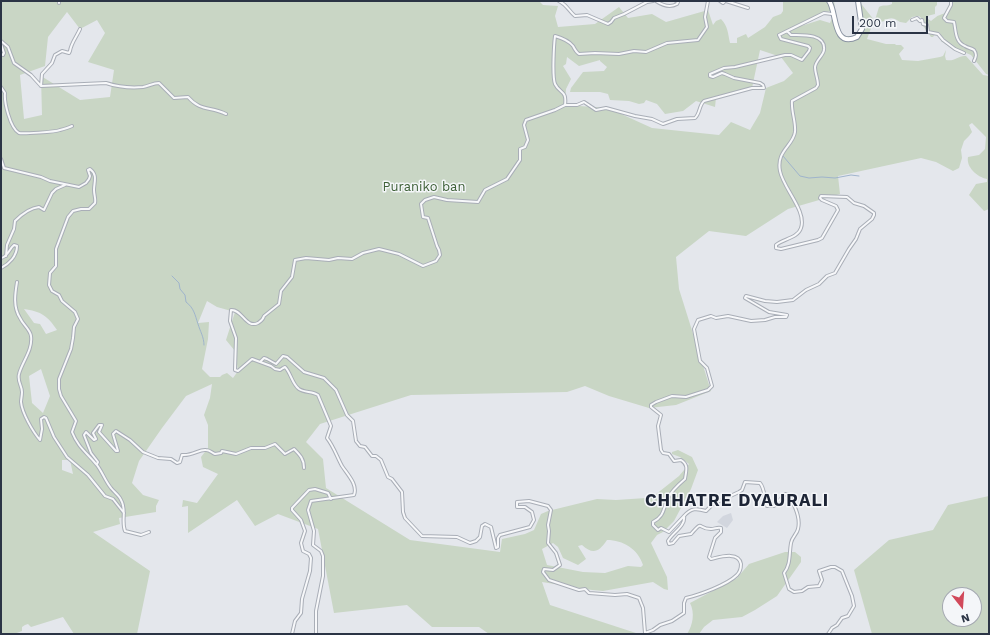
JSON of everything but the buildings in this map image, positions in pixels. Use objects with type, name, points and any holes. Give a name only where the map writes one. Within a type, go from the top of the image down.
[{"type":"highway","points":[[829,1],[832,5],[838,32],[846,39],[854,39],[859,36],[862,29],[858,1]]},
{"type":"street","points":[[559,1],[565,4],[570,12],[575,16],[587,15],[608,24],[614,18],[647,2],[654,1],[673,6],[677,4],[678,2],[676,1]]},
{"type":"street","points":[[564,105],[566,97],[555,84],[555,36],[564,39],[572,45],[575,51],[579,54],[619,54],[634,51],[646,52],[667,43],[698,40],[707,27],[706,17],[708,1]]},
{"type":"street","points":[[720,1],[723,3],[726,1],[748,8]]},
{"type":"street","points":[[951,1],[951,5],[944,18],[947,22],[954,22],[955,33],[959,42],[974,50],[976,56],[974,61]]},
{"type":"street","points":[[316,634],[316,611],[323,576],[323,556],[321,551],[313,545],[314,531],[308,510],[311,502],[354,495],[355,491],[350,476],[342,466],[327,438],[331,426],[318,395],[300,390],[285,368],[275,370],[271,366],[252,359],[238,371],[235,370],[236,338],[230,321],[231,310],[234,309],[239,312],[247,322],[252,324],[256,324],[263,319],[264,316],[279,304],[281,291],[292,277],[295,260],[306,258],[329,260],[338,258],[352,259],[363,253],[379,249],[400,254],[423,266],[436,261],[440,255],[439,250],[436,246],[428,218],[423,217],[421,204],[425,200],[434,197],[447,200],[478,202],[485,190],[507,179],[520,160],[520,150],[525,147],[528,140],[524,125],[526,120],[555,110],[564,105],[577,105],[584,102],[596,110],[606,108],[652,119],[660,124],[676,119],[695,118],[701,103],[704,101],[752,88],[764,88],[760,83],[734,78],[725,74],[711,77],[711,73],[724,68],[735,67],[788,54],[803,59],[810,48],[805,44],[781,39],[779,35],[824,13],[833,14]]},
{"type":"street","points":[[912,20],[916,18],[920,21],[922,20],[923,24],[927,25],[928,32],[938,34],[943,40],[964,53]]},
{"type":"street","points":[[41,86],[42,74],[52,63],[55,55],[62,51],[69,53],[80,29]]},
{"type":"street","points":[[787,31],[791,35],[805,35],[819,38],[824,51],[815,66],[818,86],[792,101],[795,132],[782,152],[780,161],[782,178],[801,215],[802,226],[793,236],[776,245],[776,248],[781,249],[822,238],[838,210],[836,206],[822,200],[820,198],[821,196],[847,197],[854,203],[864,206],[874,213],[874,216],[860,229],[856,239],[835,273],[827,276],[819,284],[806,290],[793,300],[777,302],[765,301],[746,296],[745,298],[769,312],[787,315],[786,317],[775,317],[765,320],[751,321],[728,316],[716,318],[711,316],[698,320],[694,328],[700,361],[707,368],[712,386],[708,390],[686,397],[672,396],[651,405],[661,414],[658,426],[661,450],[669,454],[674,461],[681,460],[686,463],[687,466],[685,479],[674,488],[667,499],[659,519],[653,522],[653,525],[658,530],[661,528],[668,532],[687,512],[696,508],[704,511],[707,510],[713,504],[742,490],[745,482],[760,483],[764,487],[764,497],[767,506],[774,506],[785,494],[790,495],[798,516],[798,530],[791,543],[791,554],[787,569],[784,573],[789,589],[797,592],[808,587],[819,586],[822,580],[819,570],[835,567],[842,571],[852,596],[854,606],[851,612],[832,628],[828,634]]},
{"type":"street","points":[[1,40],[8,47],[14,63],[31,75],[41,86]]},
{"type":"street","points":[[1,44],[4,53],[3,55],[1,54]]},
{"type":"street","points":[[41,86],[106,83],[119,86],[142,87],[159,83],[174,98],[188,97],[195,105],[216,109],[226,114]]},
{"type":"street","points":[[1,87],[5,93],[4,98],[9,119],[19,133],[25,134],[55,131],[72,126]]},
{"type":"street","points":[[1,159],[4,168],[41,177],[50,182],[65,185],[78,187],[86,183],[90,179],[88,170],[90,169],[96,175],[94,189],[95,203],[89,209],[73,211],[68,217],[56,249],[56,266],[50,273],[49,285],[52,291],[59,295],[62,301],[77,316],[78,320],[74,327],[74,338],[71,349],[59,379],[59,390],[64,402],[76,421],[72,432],[77,442],[87,455],[97,464]]},
{"type":"street","points":[[6,256],[7,245],[14,229],[15,221],[27,211],[34,208],[39,207],[44,210],[52,193],[56,189],[65,185]]},
{"type":"street","points":[[1,258],[6,256],[14,245],[18,246],[17,251],[11,261],[1,268]]},
{"type":"street","points":[[17,282],[14,295],[16,308],[31,336],[28,353],[19,375],[22,392],[21,403],[27,419],[40,440],[42,428],[41,419],[44,417],[46,418],[54,437],[67,457],[88,475],[105,496],[113,499],[124,514]]},
{"type":"street","points":[[260,362],[264,358],[276,364],[283,356],[287,357],[304,372],[324,378],[336,390],[347,415],[353,421],[356,441],[360,446],[365,447],[372,456],[376,456],[381,460],[388,477],[392,479],[402,492],[403,512],[405,518],[422,536],[457,537],[470,543],[476,542],[480,537],[482,526],[485,524],[491,527],[496,548],[498,547],[498,538],[500,535],[530,527],[534,520],[532,512],[525,507],[517,507],[517,502],[529,501],[548,506],[551,510],[548,525],[548,543],[556,553],[560,565],[553,570],[544,569],[542,572],[549,580],[578,590],[585,589],[589,592],[615,595],[627,594],[639,598],[643,608],[645,633],[660,625],[672,621],[684,613],[684,603],[686,598],[698,596],[725,583],[737,575],[740,571],[740,560],[735,556],[712,559],[709,557],[715,538],[722,530],[719,527],[709,529],[698,525],[691,534],[679,536],[673,543],[669,544],[668,542],[670,538],[683,523],[684,516]]},
{"type":"street","points":[[149,532],[141,534],[124,530],[124,514],[121,498],[110,488],[97,464],[98,462],[91,453],[84,435],[86,432],[94,440],[96,439],[93,433],[99,425],[102,425],[99,432],[116,451],[118,451],[113,434],[116,431],[130,440],[143,452],[158,458],[171,459],[177,463],[180,462],[182,455],[192,454],[202,450],[216,454],[221,453],[222,451],[236,454],[251,448],[265,448],[275,444],[285,454],[294,449],[302,457],[304,468]]},
{"type":"street","points":[[292,634],[295,621],[301,613],[302,599],[310,571],[311,558],[309,554],[304,551],[301,543],[305,531],[301,520],[292,508],[309,490],[315,489],[328,493],[331,499]]},
{"type":"shaded area","points":[[731,513],[733,520],[727,528],[717,522],[723,516]]},
{"type":"green space","name":"Puraniko ban","points":[[1,1],[539,1],[543,5],[558,6],[555,16],[558,27],[595,24],[619,7],[628,18],[652,14],[666,22],[708,10],[713,25],[716,21],[721,19],[726,27],[730,43],[737,43],[737,38],[746,34],[748,38],[765,27],[773,17],[781,14],[783,11],[783,1],[834,1],[838,28],[842,35],[854,36],[860,31],[859,1],[874,20],[867,39],[886,44],[901,45],[904,48],[899,54],[902,60],[918,61],[940,57],[943,56],[946,50],[946,60],[966,56],[983,75],[989,76],[989,209],[984,211],[969,195],[976,184],[987,182],[987,179],[976,174],[970,168],[968,161],[968,157],[979,155],[985,149],[986,137],[972,123],[969,125],[972,132],[964,141],[961,150],[962,158],[959,168],[953,171],[936,162],[921,158],[838,176],[840,194],[788,209],[746,236],[709,231],[676,257],[679,289],[711,391],[676,405],[649,408],[609,396],[585,386],[567,392],[411,395],[320,424],[306,442],[323,459],[326,488],[410,540],[500,552],[502,539],[525,534],[534,530],[541,514],[548,511],[597,499],[616,500],[646,498],[655,495],[679,476],[689,464],[680,457],[672,454],[672,452],[678,450],[692,457],[698,470],[691,489],[674,521],[663,532],[657,535],[651,543],[667,577],[668,590],[653,582],[603,591],[542,582],[550,605],[639,634],[489,634],[479,627],[432,627],[407,605],[334,613],[318,529],[278,514],[255,526],[237,500],[188,533],[188,506],[182,507],[183,500],[197,503],[218,474],[203,467],[201,457],[208,448],[208,425],[204,415],[210,398],[212,384],[186,396],[139,461],[132,483],[143,495],[159,500],[156,506],[156,512],[119,518],[120,524],[93,532],[150,571],[137,634],[74,634],[63,617],[31,627],[28,624],[25,625],[22,627],[22,631],[14,634],[1,634]],"holes":[[[835,11],[830,23],[820,20],[801,26],[801,23],[823,12]],[[67,12],[80,29],[97,20],[105,33],[88,62],[114,70],[110,97],[80,100],[41,76],[42,115],[24,119],[20,75],[45,66],[48,37]],[[760,50],[781,57],[793,73],[784,81],[766,88],[760,113],[750,130],[731,122],[719,135],[652,128],[608,108],[565,105],[566,89],[571,79],[563,66],[566,64],[567,57],[579,66],[600,60],[607,67],[604,71],[583,72],[571,88],[570,92],[600,92],[608,94],[610,100],[629,101],[639,104],[644,103],[646,100],[657,104],[665,114],[683,111],[696,101],[715,107],[716,98],[752,88]],[[207,301],[217,307],[235,312],[226,340],[235,351],[238,371],[233,378],[227,373],[220,377],[210,377],[202,369],[208,339],[209,322],[198,323]],[[24,309],[35,311],[43,315],[57,330],[46,334],[40,324],[34,323]],[[41,369],[50,396],[43,413],[32,403],[29,376]],[[62,460],[70,460],[73,474],[62,470]],[[607,540],[613,540],[629,546],[638,554],[643,565],[641,567],[628,566],[605,573],[583,572],[547,565],[542,549],[553,543],[558,547],[563,558],[578,565],[586,559],[578,546],[582,545],[593,551],[596,551]]]},
{"type":"green space","points":[[892,1],[937,1],[935,14],[927,16],[931,21],[937,16],[949,11],[953,1],[989,1],[989,75],[986,74],[971,55],[964,52],[955,51],[941,41],[941,35],[939,32],[931,37],[921,23],[921,18],[919,16],[912,17],[906,23],[900,22],[893,18],[876,22],[875,20],[879,7],[890,5],[892,4]]},
{"type":"green space","points":[[989,496],[989,634],[872,634],[854,570],[889,540],[933,530],[948,505]]},
{"type":"green space","points":[[785,552],[795,552],[801,557],[801,562],[777,596],[742,617],[713,620],[704,627],[699,634],[687,634],[693,619],[692,607],[690,603],[737,578],[749,564]]},
{"type":"waterway","points":[[783,156],[800,176],[809,178],[835,178],[851,175],[859,176]]},
{"type":"waterway","points":[[172,276],[179,283],[180,289],[185,295],[186,302],[194,312],[203,337],[204,345]]},
{"type":"district","name":"CHHATRE DYAURALI","points":[[737,501]]}]
